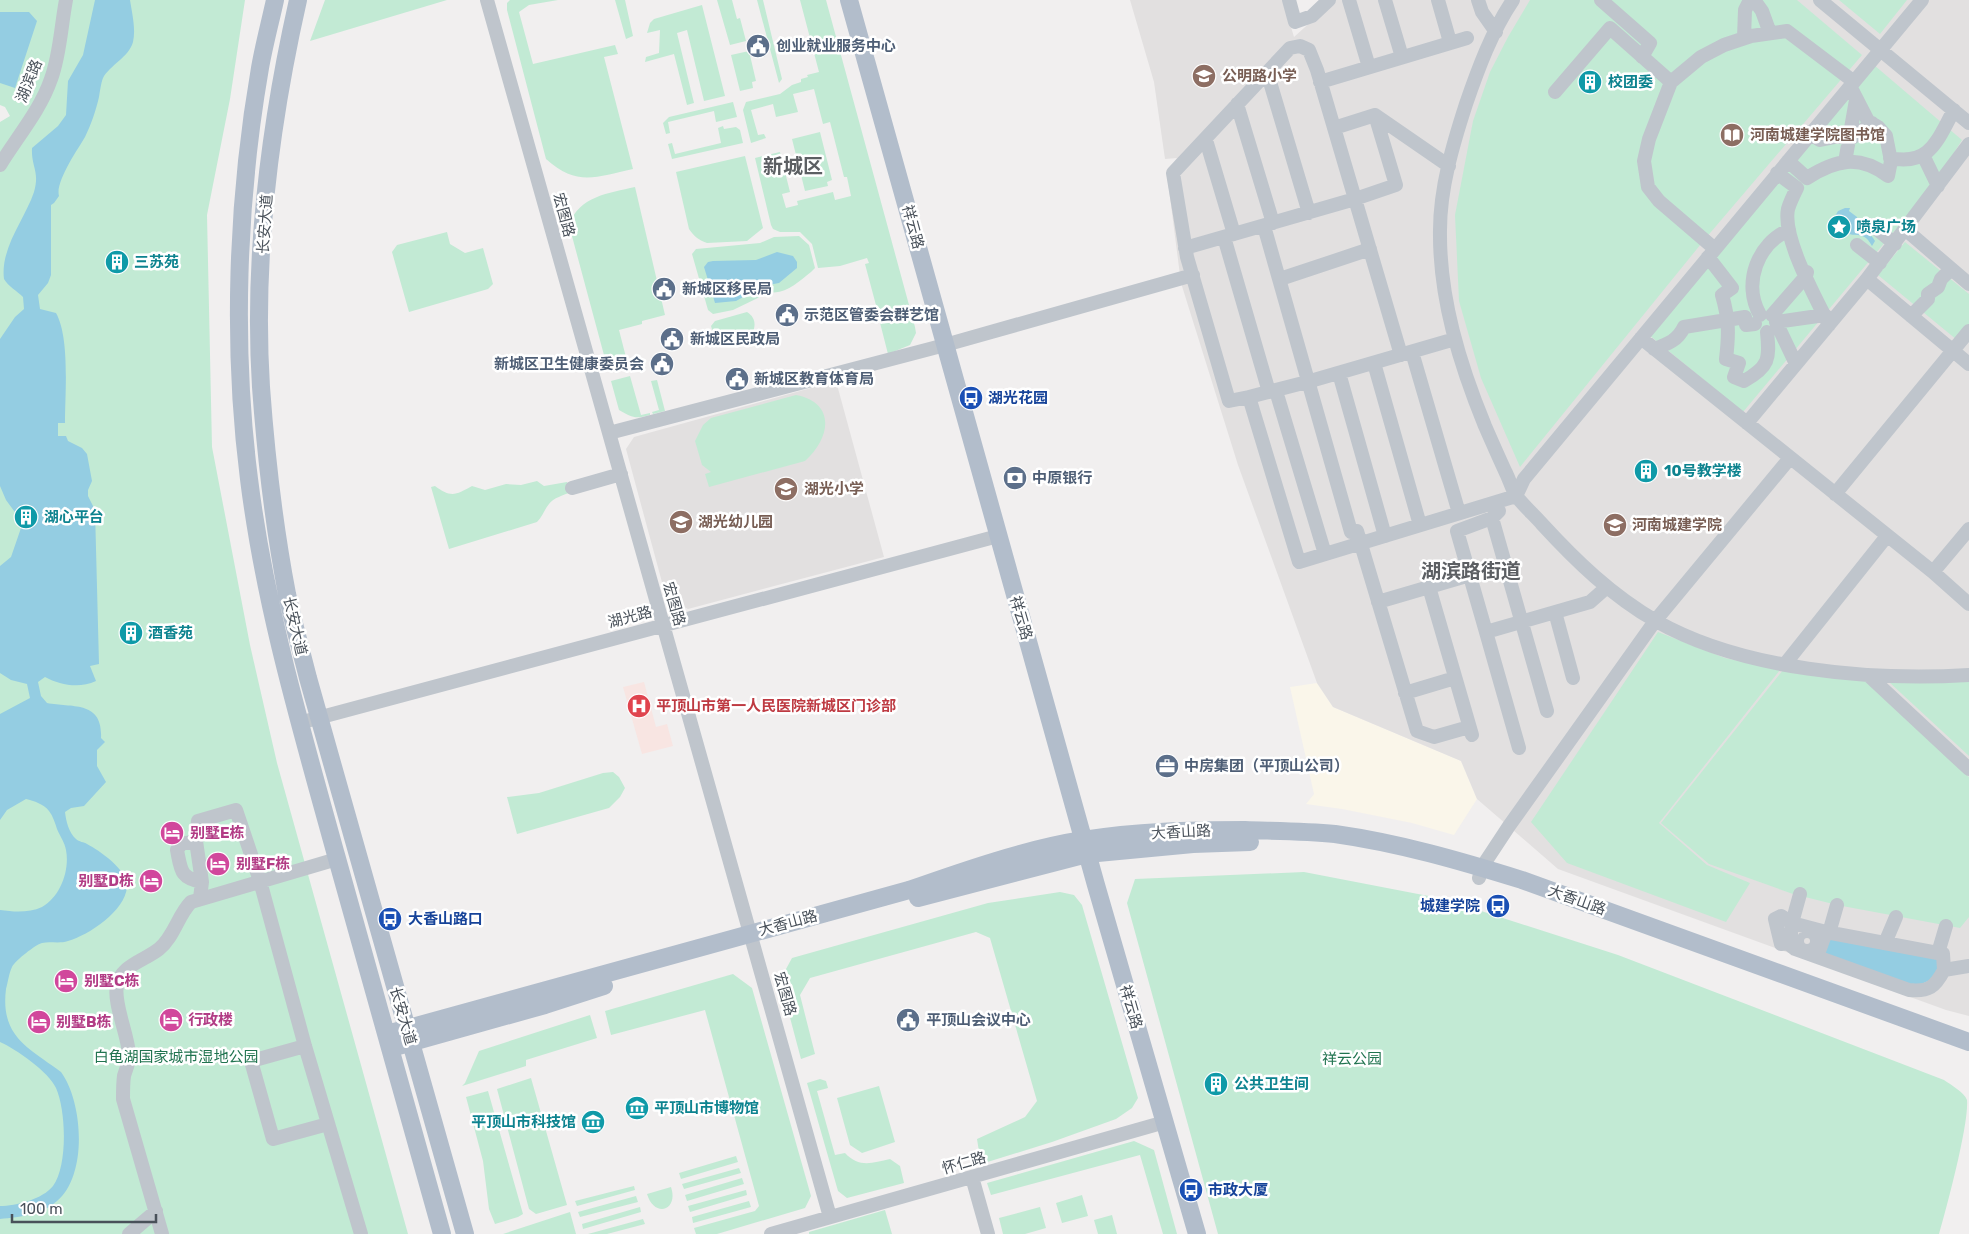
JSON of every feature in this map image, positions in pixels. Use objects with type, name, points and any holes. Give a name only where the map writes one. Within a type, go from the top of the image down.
[{"type":"main road","name":"长安大道","points":[[275,0],[260,69],[244,204],[239,301],[249,477],[260,558],[299,723],[442,1234]]},
{"type":"main road","name":"长安大道","points":[[298,0],[283,65],[265,208],[260,300],[261,386],[273,503],[287,594],[318,717],[465,1234]]},
{"type":"main road","name":"祥云路","points":[[849,0],[1085,847],[1196,1234]]},
{"type":"main road","name":"大香山路","points":[[389,1041],[545,1005],[752,938],[1042,864],[1085,847],[1219,842],[1309,842],[1354,848],[1522,880],[1969,1042]]},
{"type":"main road","name":"大香山路","points":[[1481,872],[1969,1054]]},
{"type":"street","name":"湖滨路","points":[[0,165],[40,105],[50,83],[66,0]]},
{"type":"street","name":"宏图路","points":[[487,0],[830,1217]]},
{"type":"street","points":[[1288,0],[1295,22],[1312,16],[1329,0]]},
{"type":"street","points":[[1349,0],[1369,67]]},
{"type":"street","points":[[1385,0],[1402,57]]},
{"type":"street","points":[[1438,0],[1450,42]]},
{"type":"street","points":[[1478,0],[1482,12],[1496,32]]},
{"type":"street","points":[[1513,0],[1496,32],[1473,84],[1449,166],[1443,194],[1440,237],[1441,270],[1455,339],[1473,396],[1516,496],[1564,547],[1607,587],[1655,621],[1689,637],[1724,650],[1822,671],[1901,677],[1969,675]]},
{"type":"street","points":[[1601,0],[1650,43],[1642,57]]},
{"type":"street","points":[[1744,38],[1744,10],[1750,0]]},
{"type":"street","points":[[1754,0],[1762,11],[1770,33]]},
{"type":"street","points":[[1820,0],[1969,123]]},
{"type":"street","points":[[1519,748],[1457,531],[1492,518],[1516,496],[1524,479],[1922,0]]},
{"type":"street","points":[[1555,92],[1610,28],[1671,82]]},
{"type":"street","points":[[1789,230],[1777,235],[1768,244],[1756,262],[1753,273],[1753,294],[1769,348],[1766,362],[1759,373],[1744,381],[1734,377],[1739,364],[1726,359],[1729,335],[1728,318],[1722,295],[1732,288],[1711,253],[1658,201],[1648,187],[1644,161],[1649,139],[1671,82],[1701,57],[1724,44],[1744,38],[1787,31],[1851,84],[1856,100],[1868,120],[1886,136],[1890,158],[1888,176],[1879,169],[1860,162],[1845,162],[1824,167],[1802,183],[1788,210],[1789,230],[1827,320]]},
{"type":"street","points":[[1320,82],[1467,38]]},
{"type":"street","points":[[1455,339],[1406,353],[1374,363],[1273,392],[1229,401],[1185,248],[1174,173],[1290,48],[1300,46],[1309,50],[1370,249],[1406,353],[1459,513]]},
{"type":"street","points":[[1267,72],[1308,213]]},
{"type":"street","points":[[1845,162],[1856,100]]},
{"type":"street","points":[[1237,104],[1307,382],[1351,532],[1357,531],[1361,542],[1417,731],[1434,737],[1471,731],[1429,587]]},
{"type":"street","points":[[1890,158],[1903,160],[1923,155],[1932,150],[1954,110]]},
{"type":"street","points":[[1375,115],[1449,166]]},
{"type":"street","points":[[1334,128],[1375,115]]},
{"type":"street","points":[[1185,248],[1396,186],[1375,115]]},
{"type":"street","points":[[1849,140],[1872,123]]},
{"type":"street","points":[[1810,134],[1820,140],[1840,136],[1849,140]]},
{"type":"street","points":[[1206,140],[1229,235],[1273,392],[1325,554]]},
{"type":"street","points":[[1747,423],[1796,364],[1827,320],[1868,279],[1969,144]]},
{"type":"street","points":[[1923,155],[1938,186]]},
{"type":"street","points":[[1788,161],[1802,183]]},
{"type":"street","points":[[1777,174],[1802,183]]},
{"type":"street","points":[[1872,225],[1895,244]]},
{"type":"street","points":[[1906,230],[1969,284]]},
{"type":"street","points":[[1857,245],[1880,263]]},
{"type":"street","points":[[1280,279],[1370,249]]},
{"type":"street","points":[[1911,316],[1928,299],[1928,294],[1938,287],[1941,280],[1951,269]]},
{"type":"street","points":[[1729,335],[1746,332],[1762,322],[1806,274]]},
{"type":"street","points":[[609,433],[944,345],[1193,275]]},
{"type":"street","points":[[1868,279],[1969,364]]},
{"type":"street","points":[[1654,349],[1669,344],[1680,336],[1684,327],[1728,318],[1745,317],[1762,322],[1827,320]]},
{"type":"street","points":[[1762,322],[1796,364]]},
{"type":"street","points":[[1835,494],[1969,331]]},
{"type":"street","points":[[1641,338],[1933,572],[1969,604]]},
{"type":"street","points":[[1374,363],[1420,525]]},
{"type":"street","points":[[1339,373],[1385,536]]},
{"type":"street","points":[[1249,397],[1298,562],[1516,496]]},
{"type":"street","points":[[1481,872],[1509,826],[1655,621],[1790,458]]},
{"type":"street","points":[[572,488],[621,474]]},
{"type":"street","points":[[1492,518],[1547,711]]},
{"type":"street","points":[[1933,572],[1969,529]]},
{"type":"street","name":"湖光路","points":[[299,723],[998,536]]},
{"type":"street","points":[[1785,664],[1887,536]]},
{"type":"street","points":[[1378,602],[1470,576]]},
{"type":"street","points":[[1486,632],[1590,602],[1607,587]]},
{"type":"street","points":[[1555,612],[1573,678]]},
{"type":"street","points":[[1868,675],[1969,768]]},
{"type":"street","points":[[1405,692],[1455,678]]},
{"type":"street","points":[[200,898],[202,882],[196,841],[198,821],[236,810],[260,881],[305,1046],[361,1234]]},
{"type":"street","points":[[196,841],[181,844],[177,850],[185,876],[190,880],[202,882]]},
{"type":"street","points":[[162,1234],[123,1099],[124,1076],[130,1056],[117,998],[116,987],[120,976],[160,949],[185,908],[191,902],[337,859]]},
{"type":"street","points":[[1800,894],[1808,939]]},
{"type":"street","points":[[1808,939],[1837,905]]},
{"type":"street","points":[[1885,943],[1896,916]]},
{"type":"street","points":[[1941,954],[1946,926]]},
{"type":"street","points":[[1808,939],[1885,943],[1941,954],[1953,959],[1957,968],[1930,988],[1920,991],[1909,990],[1808,939]]},
{"type":"street","points":[[305,1046],[251,1061],[273,1139],[328,1124]]},
{"type":"street","name":"怀仁路","points":[[771,1234],[1165,1122]]},
{"type":"street","points":[[972,1177],[988,1234]]},
{"type":"street","points":[[129,1234],[156,1211]]},
{"type":"shaded area","name":"河南城建学院","points":[[1130,0],[1283,0],[1294,37],[1335,0],[1969,0],[1969,1016],[1946,1010],[1558,869],[1477,799],[1461,761],[1333,707],[1317,683],[1238,465],[1181,283],[1167,174],[1177,158],[1165,159],[1154,82]]},
{"type":"shaded area","name":"湖光小学","points":[[836,381],[884,557],[688,609],[666,597],[626,449],[634,437]]},
{"type":"shaded area","name":"平顶山市第一人民医院新城区门诊部","points":[[644,682],[656,727],[667,724],[673,746],[642,754],[623,687]]},
{"type":"shaded area","points":[[1317,683],[1333,707],[1461,761],[1477,799],[1454,835],[1412,823],[1306,804],[1314,794],[1290,687]]},
{"type":"green space","name":"白龟湖国家城市湿地公园","points":[[0,0],[245,0],[230,99],[207,215],[212,447],[250,645],[277,763],[408,1234],[0,1234],[0,122],[10,116],[5,107],[0,105]]},
{"type":"green space","points":[[325,0],[447,0],[310,41]]},
{"type":"green space","points":[[510,0],[558,0],[529,5],[519,12],[533,64],[615,45],[618,54],[604,57],[633,169],[597,177],[577,177],[557,168],[546,159],[507,10],[507,3]]},
{"type":"green space","points":[[615,0],[625,0],[633,36],[626,39]]},
{"type":"green space","points":[[717,0],[732,0],[737,19],[740,18],[746,41],[730,45]]},
{"type":"green space","points":[[757,0],[763,0],[782,79],[779,83]]},
{"type":"green space","points":[[800,0],[826,0],[915,327],[916,333],[910,345],[888,354],[878,315],[882,314],[880,308],[877,309],[865,264],[869,263],[867,258],[840,266],[818,268],[812,244],[800,232],[780,232],[773,229],[771,225],[755,158],[780,152],[790,192],[782,194],[786,208],[798,205],[797,201],[833,192],[835,200],[851,196],[847,177],[844,177],[830,122],[823,124],[814,89],[793,94],[798,112],[776,117],[773,104],[751,110],[758,135],[764,134],[766,138],[751,143],[743,110],[746,102],[780,94],[792,85],[801,82],[801,79],[808,77],[807,75],[819,72]]},
{"type":"green space","points":[[1530,0],[1797,0],[1862,55],[1705,239],[1520,467],[1481,378],[1459,301],[1455,215],[1473,121],[1490,72]]},
{"type":"green space","points":[[1839,0],[1907,0],[1880,34]]},
{"type":"green space","points":[[702,5],[725,96],[704,101],[687,30],[677,33],[694,103],[687,105],[674,54],[645,62],[646,57],[659,53],[660,30],[647,33],[650,23],[654,19]]},
{"type":"green space","points":[[749,51],[756,81],[752,82],[753,88],[740,91],[731,55]]},
{"type":"green space","points":[[1874,65],[1962,140],[1937,180],[1743,412],[1648,334]]},
{"type":"green space","points":[[733,102],[737,117],[716,122],[714,111],[668,122],[670,133],[666,134],[663,123],[669,117]]},
{"type":"green space","points":[[723,126],[724,129],[736,127],[740,130],[743,143],[672,159],[668,144],[672,143],[675,154],[721,143],[718,128]]},
{"type":"green space","points":[[820,132],[832,180],[827,182],[828,186],[805,191],[792,139]]},
{"type":"green space","points":[[745,156],[763,228],[747,241],[707,243],[701,241],[689,229],[676,172]]},
{"type":"green space","points":[[635,187],[665,315],[619,330],[628,365],[608,370],[569,225],[574,215],[587,202],[605,194]]},
{"type":"green space","points":[[447,232],[450,244],[465,253],[483,248],[493,284],[488,289],[409,312],[392,252],[397,245]]},
{"type":"green space","points":[[799,236],[809,245],[815,268],[811,272],[787,289],[770,292],[733,310],[713,314],[708,310],[692,254],[696,249],[760,243],[774,237]]},
{"type":"green space","points":[[1905,242],[1969,294],[1969,326],[1957,340],[1878,275]]},
{"type":"green space","points":[[747,312],[754,321],[753,332],[723,340],[714,336],[711,326],[715,321]]},
{"type":"green space","points":[[630,376],[641,415],[650,413],[650,415],[634,417],[619,410],[611,381]]},
{"type":"green space","points":[[657,380],[665,411],[653,414],[652,412],[659,410],[651,381]]},
{"type":"green space","points":[[796,395],[809,399],[818,406],[823,414],[825,423],[820,443],[805,461],[709,487],[705,474],[711,472],[702,465],[695,441],[703,425],[711,418]]},
{"type":"green space","points":[[537,481],[544,486],[567,482],[571,492],[551,502],[537,522],[449,549],[431,487],[435,486],[445,492],[454,494],[472,486],[485,490],[506,484],[521,485]]},
{"type":"green space","points":[[1658,632],[1725,658],[1780,670],[1659,823],[1707,865],[1750,883],[1726,922],[1567,863],[1531,822]]},
{"type":"green space","points":[[1783,670],[1823,677],[1867,681],[1969,777],[1969,917],[1960,928],[1837,905],[1793,894],[1709,864],[1661,823]]},
{"type":"green space","points":[[1969,680],[1969,756],[1889,682]]},
{"type":"green space","points":[[613,772],[619,777],[625,788],[620,797],[609,808],[517,834],[507,797],[539,793],[603,773]]},
{"type":"green space","name":"祥云公园","points":[[1304,872],[1444,899],[1618,955],[1944,1080],[1963,1094],[1967,1100],[1967,1112],[1957,1166],[1939,1234],[1218,1234],[1127,903],[1135,879]]},
{"type":"green space","points":[[1060,892],[1074,895],[1082,905],[1138,1098],[1132,1108],[1116,1119],[1052,1142],[981,1164],[977,1139],[1025,1117],[1037,1101],[990,938],[976,932],[810,978],[800,995],[815,1054],[801,1059],[780,980],[792,958],[988,903]]},
{"type":"green space","points":[[733,974],[752,988],[811,1196],[805,1208],[717,1234],[696,1234],[694,1228],[755,1211],[759,1206],[705,1010],[611,1035],[605,1011]]},
{"type":"green space","points":[[590,1015],[597,1038],[526,1060],[526,1066],[462,1086],[479,1051]]},
{"type":"green space","points":[[531,1078],[567,1205],[536,1214],[529,1209],[497,1089]]},
{"type":"green space","points":[[820,1079],[826,1081],[828,1088],[817,1091],[835,1155],[845,1153],[850,1158],[861,1163],[890,1159],[900,1166],[904,1183],[847,1198],[838,1191],[807,1083]]},
{"type":"green space","points":[[879,1086],[895,1142],[862,1153],[850,1145],[837,1098]]},
{"type":"green space","points":[[488,1091],[523,1214],[495,1224],[489,1209],[483,1161],[466,1097]]},
{"type":"green space","points":[[1134,1141],[1154,1150],[1177,1234],[1163,1234],[1140,1155],[991,1195],[987,1183]]},
{"type":"green space","points":[[736,1156],[738,1162],[681,1179],[679,1173]]},
{"type":"green space","points":[[739,1168],[741,1173],[684,1189],[682,1184]]},
{"type":"green space","points":[[742,1178],[744,1184],[687,1201],[685,1195]]},
{"type":"green space","points":[[634,1186],[635,1190],[577,1206],[575,1201]]},
{"type":"green space","points":[[671,1187],[673,1195],[669,1206],[660,1209],[650,1202],[647,1194]]},
{"type":"green space","points":[[746,1190],[747,1195],[690,1212],[688,1206]]},
{"type":"green space","points":[[1082,1195],[1088,1216],[1062,1223],[1056,1203]]},
{"type":"green space","points":[[636,1196],[638,1202],[580,1217],[578,1212]]},
{"type":"green space","points":[[749,1201],[751,1207],[693,1223],[692,1217]]},
{"type":"green space","points":[[640,1207],[641,1212],[583,1229],[582,1224]]},
{"type":"green space","points":[[1040,1207],[1046,1228],[1025,1234],[1003,1234],[999,1218]]},
{"type":"green space","points":[[885,1210],[892,1234],[809,1234],[809,1232]]},
{"type":"green space","points":[[570,1212],[576,1234],[503,1234]]},
{"type":"green space","points":[[1112,1215],[1117,1234],[1098,1234],[1094,1220]]},
{"type":"green space","points":[[643,1219],[645,1224],[607,1234],[588,1234]]},
{"type":"water","points":[[95,0],[130,0],[134,37],[128,52],[103,78],[89,128],[60,183],[59,196],[51,205],[51,275],[48,283],[38,295],[40,309],[56,313],[65,351],[65,423],[58,423],[58,436],[66,436],[68,441],[82,448],[87,454],[92,481],[88,490],[88,496],[95,510],[99,664],[90,666],[96,681],[90,683],[70,685],[45,677],[38,682],[41,696],[47,703],[84,708],[97,717],[101,738],[105,742],[97,750],[97,766],[106,782],[84,806],[71,808],[65,812],[65,815],[71,834],[77,840],[99,851],[112,862],[123,874],[127,887],[120,905],[105,921],[86,933],[68,941],[39,944],[21,957],[11,969],[6,989],[5,1005],[12,1030],[28,1048],[61,1072],[74,1101],[78,1119],[79,1138],[78,1157],[74,1174],[67,1189],[57,1201],[37,1212],[0,1219],[0,1206],[29,1201],[43,1195],[53,1186],[61,1165],[64,1138],[62,1110],[56,1088],[52,1082],[47,1075],[31,1062],[0,1042],[0,910],[27,911],[37,909],[48,903],[59,890],[62,883],[67,858],[65,845],[53,817],[42,805],[26,799],[7,810],[0,820],[0,714],[30,698],[27,684],[11,680],[0,673],[0,566],[11,557],[21,528],[17,515],[6,500],[0,486],[0,339],[15,317],[24,309],[23,297],[4,279],[4,267],[9,245],[30,202],[36,185],[32,148],[58,126],[66,115],[68,81],[83,55]]},
{"type":"water","points":[[0,12],[29,12],[37,21],[15,88],[0,83]]},
{"type":"water","points":[[1850,208],[1849,211],[1857,217],[1858,224],[1854,230],[1861,230],[1869,234],[1875,241],[1872,246],[1868,240],[1860,235],[1840,233],[1835,229],[1834,218],[1838,211]]},
{"type":"water","points":[[777,252],[793,256],[797,262],[797,268],[779,283],[763,286],[736,301],[715,303],[704,267],[708,262],[756,260]]},
{"type":"water","points":[[1827,936],[1939,957],[1937,977],[1915,987],[1822,955]]},
{"type":"place","name":"创业就业服务中心","points":[[758,46]]},
{"type":"place","name":"公明路小学","points":[[1204,76]]},
{"type":"place","name":"校团委","points":[[1590,82]]},
{"type":"place","name":"河南城建学院图书馆","points":[[1732,135]]},
{"type":"place","name":"喷泉广场","points":[[1839,227]]},
{"type":"place","name":"三苏苑","points":[[117,262]]},
{"type":"place","name":"新城区移民局","points":[[664,289]]},
{"type":"place","name":"示范区管委会群艺馆","points":[[787,315]]},
{"type":"place","name":"新城区民政局","points":[[672,339]]},
{"type":"place","name":"新城区卫生健康委员会","points":[[662,364]]},
{"type":"place","name":"新城区教育体育局","points":[[737,379]]},
{"type":"place","name":"湖光花园","points":[[971,398]]},
{"type":"place","name":"10号教学楼","points":[[1646,471]]},
{"type":"place","name":"中原银行","points":[[1015,478]]},
{"type":"place","name":"湖光小学","points":[[786,489]]},
{"type":"place","name":"湖心平台","points":[[26,517]]},
{"type":"place","name":"湖光幼儿园","points":[[681,522]]},
{"type":"place","name":"河南城建学院","points":[[1615,525]]},
{"type":"place","name":"酒香苑","points":[[131,633]]},
{"type":"place","name":"平顶山市第一人民医院新城区门诊部","points":[[639,706]]},
{"type":"place","name":"中房集团（平顶山公司）","points":[[1167,766]]},
{"type":"place","name":"别墅E栋","points":[[172,833]]},
{"type":"place","name":"别墅F栋","points":[[218,864]]},
{"type":"place","name":"别墅D栋","points":[[151,881]]},
{"type":"place","name":"城建学院","points":[[1498,906]]},
{"type":"place","name":"大香山路口","points":[[390,919]]},
{"type":"place","name":"别墅C栋","points":[[66,981]]},
{"type":"place","name":"行政楼","points":[[171,1020]]},
{"type":"place","name":"平顶山会议中心","points":[[908,1020]]},
{"type":"place","name":"别墅B栋","points":[[39,1022]]},
{"type":"place","name":"公共卫生间","points":[[1216,1084]]},
{"type":"place","name":"平顶山市博物馆","points":[[637,1108]]},
{"type":"place","name":"平顶山市科技馆","points":[[593,1122]]},
{"type":"place","name":"市政大厦","points":[[1191,1190]]},
{"type":"district","name":"新城区","points":[[793,166]]},
{"type":"district","name":"湖滨路街道","points":[[1471,571]]}]
